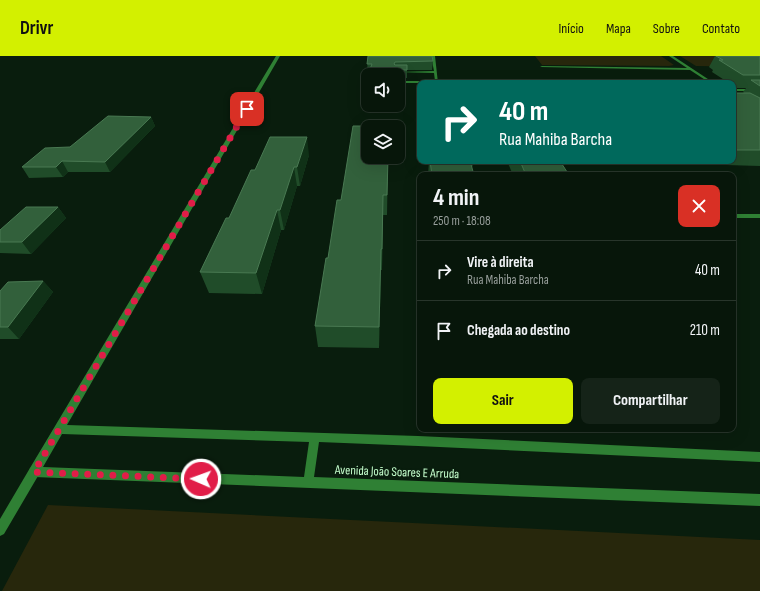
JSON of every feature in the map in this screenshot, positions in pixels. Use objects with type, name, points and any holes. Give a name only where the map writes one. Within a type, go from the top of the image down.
[{"type":"street","points":[[0,530],[278,56]]},
{"type":"street","points":[[433,56],[437,80]]},
{"type":"street","points":[[671,56],[707,80]]},
{"type":"street","points":[[542,67],[690,69]]},
{"type":"street","points":[[405,72],[436,72]]},
{"type":"street","points":[[405,82],[417,82]]},
{"type":"street","points":[[736,90],[760,90]]},
{"type":"street","points":[[736,216],[760,216]]},
{"type":"street","points":[[60,429],[760,457]]},
{"type":"street","points":[[308,483],[315,438]]},
{"type":"street","name":"Avenida João Soares E Arruda","points":[[34,472],[760,500]]},
{"type":"shaded area","points":[[535,56],[661,56],[674,65],[542,65]]},
{"type":"shaded area","points":[[680,56],[752,56],[760,60],[760,67],[696,66]]},
{"type":"shaded area","points":[[48,505],[760,540],[760,591],[2,591]]},
{"type":"building","points":[[368,56],[432,56],[433,61],[395,62],[395,65],[407,65],[407,70],[405,70],[405,68],[370,68],[372,64],[367,64]]},
{"type":"building","points":[[716,56],[760,56],[760,75],[743,75],[719,60],[723,60]]},
{"type":"building","points":[[751,80],[760,80],[760,86]]},
{"type":"building","points":[[736,93],[750,93],[760,98],[760,150],[736,150]]},
{"type":"building","points":[[108,116],[151,117],[105,162],[62,161],[56,167],[22,167],[45,148],[70,147]]},
{"type":"building","points":[[353,126],[361,126],[361,164],[388,164],[387,195],[383,195],[379,327],[315,326],[337,200],[341,200]]},
{"type":"building","points":[[270,137],[307,137],[297,167],[294,167],[280,210],[277,210],[256,273],[200,272],[226,218],[229,218],[251,170],[255,170]]},
{"type":"building","points":[[430,164],[471,164],[473,172],[432,172]]},
{"type":"building","points":[[521,164],[562,164],[567,172],[525,172]]},
{"type":"building","points":[[26,207],[58,207],[22,242],[0,242],[0,230]]},
{"type":"building","points":[[43,281],[8,327],[0,327],[0,291],[8,282]]},
{"type":"route","points":[[201,479],[34,472],[247,109]]}]
